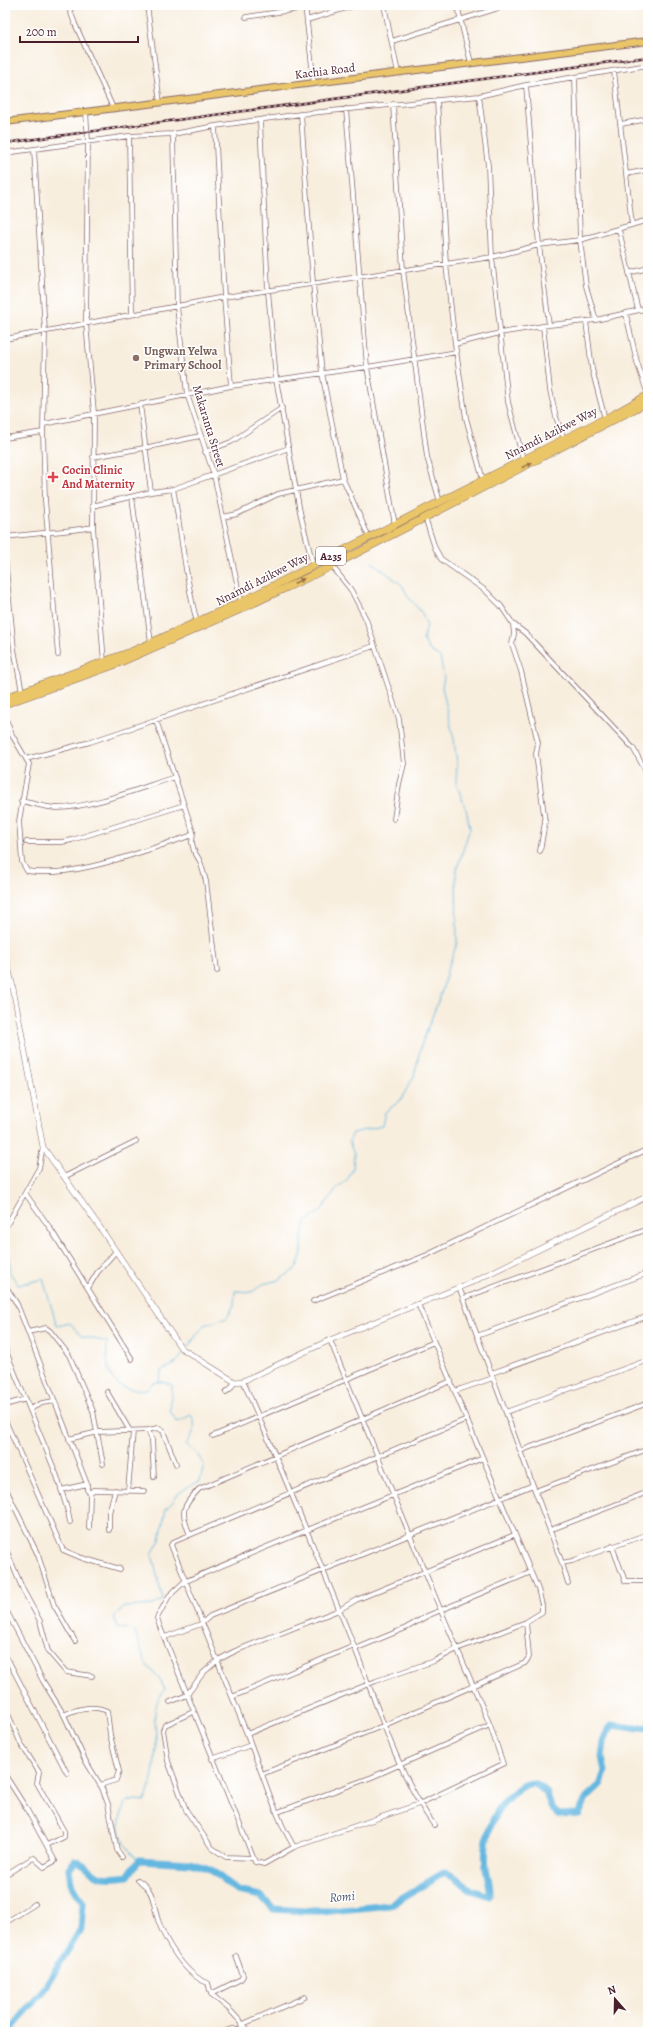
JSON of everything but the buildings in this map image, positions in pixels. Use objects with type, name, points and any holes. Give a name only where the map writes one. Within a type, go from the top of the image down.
[{"type":"highway","name":"Nnamdi Azikwe Way","points":[[5,698],[104,662],[151,643],[241,602],[605,419],[648,395]]},
{"type":"highway","name":"Nnamdi Azikwe Way","points":[[5,704],[134,656],[208,624],[332,566],[648,402]]},
{"type":"main road","name":"Kachia Road","points":[[5,122],[648,41]]},
{"type":"street","points":[[68,5],[113,108]]},
{"type":"street","points":[[147,5],[160,103]]},
{"type":"street","points":[[307,20],[356,5]]},
{"type":"street","points":[[384,5],[398,72]]},
{"type":"street","points":[[457,5],[471,63]]},
{"type":"street","points":[[392,41],[508,5]]},
{"type":"street","points":[[246,17],[305,7],[314,84]]},
{"type":"street","points":[[5,153],[129,136],[173,134],[215,126],[260,121],[301,114],[479,96],[526,85],[648,64]]},
{"type":"street","points":[[614,71],[632,225]]},
{"type":"street","points":[[574,77],[580,240],[586,286],[596,320]]},
{"type":"street","points":[[526,85],[538,245],[549,325]]},
{"type":"street","points":[[479,96],[488,166],[492,257],[508,402],[523,459]]},
{"type":"street","points":[[437,100],[446,264],[455,344],[466,418],[483,480]]},
{"type":"street","points":[[393,104],[403,270],[427,457],[440,502]]},
{"type":"street","points":[[346,110],[358,276],[367,367],[395,525]]},
{"type":"street","points":[[86,112],[88,141],[86,323],[94,413],[93,527],[104,662]]},
{"type":"street","points":[[301,114],[313,283],[322,373],[342,478],[369,537]]},
{"type":"street","points":[[621,124],[648,119]]},
{"type":"street","points":[[260,121],[268,291],[276,379],[296,489],[313,565]]},
{"type":"street","points":[[215,126],[224,297],[231,386]]},
{"type":"street","name":"Makaranta Street","points":[[173,134],[177,307],[187,394],[205,452],[214,475],[241,602]]},
{"type":"street","points":[[129,136],[132,314]]},
{"type":"street","points":[[34,149],[45,331],[43,432],[45,500],[58,655]]},
{"type":"street","points":[[626,174],[648,170]]},
{"type":"street","points":[[5,339],[224,297],[492,257],[538,245],[580,240],[619,230],[648,220]]},
{"type":"street","points":[[619,230],[638,310]]},
{"type":"street","points":[[629,273],[648,268]]},
{"type":"street","points":[[455,344],[543,326],[596,320],[648,308]]},
{"type":"street","points":[[626,314],[637,362],[648,395]]},
{"type":"street","points":[[586,321],[592,369],[605,419]]},
{"type":"street","points":[[543,326],[550,390],[564,439]]},
{"type":"street","points":[[44,424],[231,386],[414,360],[457,352]]},
{"type":"street","points":[[140,404],[144,448],[151,492]]},
{"type":"street","points":[[205,452],[231,442],[282,408]]},
{"type":"street","points":[[5,438],[43,432]]},
{"type":"street","points":[[93,457],[200,436]]},
{"type":"street","points":[[92,506],[151,492],[173,489],[289,448]]},
{"type":"street","points":[[223,517],[237,514],[278,494],[342,478]]},
{"type":"street","points":[[173,489],[180,520],[189,593],[197,622]]},
{"type":"street","points":[[132,497],[151,643]]},
{"type":"street","points":[[425,517],[438,555],[486,591],[501,606],[513,624],[525,633],[633,748],[648,775]]},
{"type":"street","points":[[5,537],[48,531],[68,532],[93,527]]},
{"type":"street","points":[[5,558],[14,649],[22,692]]},
{"type":"street","points":[[332,566],[351,590],[366,619],[399,719],[402,735],[404,764],[398,784],[394,819]]},
{"type":"street","points":[[513,624],[514,634],[512,644],[521,671],[538,743],[536,754],[545,822],[540,851]]},
{"type":"street","points":[[26,759],[90,742],[374,646]]},
{"type":"street","points":[[5,717],[12,735],[26,759],[29,770],[21,801],[19,821],[22,862],[27,871],[55,873],[91,865],[190,836],[193,832]]},
{"type":"street","points":[[156,720],[193,832],[192,843],[194,851],[200,861],[206,881],[217,971]]},
{"type":"street","points":[[21,801],[48,807],[71,806],[128,792],[175,777]]},
{"type":"street","points":[[26,842],[62,842],[72,840],[184,805]]},
{"type":"street","points":[[5,955],[12,983],[43,1147],[39,1168],[5,1228]]},
{"type":"street","points":[[64,1177],[136,1141]]},
{"type":"street","points":[[43,1147],[116,1251],[181,1348],[235,1382],[244,1381],[330,1340],[459,1287],[648,1196]]},
{"type":"street","points":[[313,1300],[427,1255],[648,1149]]},
{"type":"street","points":[[25,1192],[88,1288],[132,1359]]},
{"type":"street","points":[[464,1298],[648,1229]]},
{"type":"street","points":[[88,1288],[97,1273],[116,1251]]},
{"type":"street","points":[[477,1336],[648,1273]]},
{"type":"street","points":[[5,1285],[16,1304],[28,1332],[68,1439],[87,1484],[87,1490],[90,1493],[89,1528]]},
{"type":"street","points":[[459,1287],[550,1530],[562,1563],[562,1570],[568,1583]]},
{"type":"street","points":[[247,1734],[369,1685],[434,1661],[457,1649],[526,1622],[542,1612],[542,1605],[483,1458],[418,1304]]},
{"type":"street","points":[[455,1391],[648,1316]]},
{"type":"street","points":[[28,1332],[46,1328],[69,1355],[93,1411],[103,1464]]},
{"type":"street","points":[[330,1340],[395,1495],[441,1611],[490,1725],[503,1762],[502,1765],[419,1804],[294,1847],[264,1864],[255,1862],[250,1844],[235,1816],[193,1712],[158,1618],[169,1596],[184,1582],[395,1495],[483,1458]]},
{"type":"street","points":[[213,1436],[434,1342]]},
{"type":"street","points":[[5,1350],[62,1490],[70,1522]]},
{"type":"street","points":[[506,1412],[648,1360]]},
{"type":"street","points":[[244,1381],[290,1494],[323,1569],[401,1764],[419,1804],[434,1826]]},
{"type":"street","points":[[190,1535],[184,1515],[185,1505],[199,1489],[275,1455],[451,1381]]},
{"type":"street","points":[[226,1392],[235,1382]]},
{"type":"street","points":[[107,1392],[131,1431],[128,1490]]},
{"type":"street","points":[[5,1405],[26,1399]]},
{"type":"street","points":[[30,1409],[42,1403],[55,1401]]},
{"type":"street","points":[[520,1451],[648,1403]]},
{"type":"street","points":[[294,1847],[283,1827],[270,1796],[218,1660],[201,1624],[170,1545],[173,1542],[467,1419]]},
{"type":"street","points":[[5,1420],[63,1550],[82,1558],[120,1569]]},
{"type":"street","points":[[68,1439],[98,1432],[148,1430],[158,1428],[163,1431],[176,1464]]},
{"type":"street","points":[[148,1430],[152,1440],[154,1477]]},
{"type":"street","points":[[535,1491],[648,1449]]},
{"type":"street","points":[[62,1490],[87,1484]]},
{"type":"street","points":[[165,1637],[201,1624],[210,1616],[323,1569],[533,1485]]},
{"type":"street","points":[[5,1487],[38,1555],[54,1605],[75,1641]]},
{"type":"street","points":[[90,1493],[93,1490],[144,1491]]},
{"type":"street","points":[[109,1530],[109,1513],[115,1490]]},
{"type":"street","points":[[550,1530],[648,1492]]},
{"type":"street","points":[[5,1510],[14,1506]]},
{"type":"street","points":[[547,1522],[553,1525],[562,1525]]},
{"type":"street","points":[[562,1563],[572,1561],[648,1534]]},
{"type":"street","points":[[170,1702],[187,1695],[203,1673],[218,1660],[234,1651],[339,1610],[356,1600],[514,1535]]},
{"type":"street","points":[[612,1546],[625,1581],[648,1581]]},
{"type":"street","points":[[5,1547],[23,1590],[40,1621],[48,1651],[66,1672],[92,1676]]},
{"type":"street","points":[[232,1697],[406,1628],[427,1616],[529,1573]]},
{"type":"street","points":[[5,1608],[43,1681],[64,1715],[85,1760],[100,1785],[108,1804],[117,1850],[122,1858]]},
{"type":"street","points":[[262,1774],[385,1725],[473,1687],[528,1661],[530,1658],[526,1622]]},
{"type":"street","points":[[5,1658],[8,1660],[67,1773]]},
{"type":"street","points":[[5,1707],[21,1744],[39,1772],[37,1783],[64,1831],[64,1837],[47,1845]]},
{"type":"street","points":[[64,1715],[79,1709],[91,1708],[107,1711],[110,1735],[119,1770],[116,1780],[100,1785]]},
{"type":"street","points":[[193,1712],[170,1721],[165,1725],[163,1730],[168,1761],[186,1810],[212,1848],[220,1855],[226,1857],[253,1858]]},
{"type":"street","points":[[278,1812],[401,1764],[490,1725]]},
{"type":"street","points":[[212,1759],[251,1746]]},
{"type":"street","points":[[5,1775],[55,1859],[54,1863],[44,1867],[34,1858],[31,1858],[5,1875]]},
{"type":"street","points":[[138,1880],[146,1885],[151,1892],[157,1919],[180,1960],[200,1980],[208,1983],[212,1994],[229,2009],[245,2029],[250,2032]]},
{"type":"street","points":[[5,1923],[35,1904]]},
{"type":"street","points":[[212,1994],[242,1979],[243,1976],[236,1956]]},
{"type":"street","points":[[241,2024],[305,1997]]},
{"type":"street","points":[[222,2032],[233,2029],[245,2029]]},
{"type":"waterway","points":[[187,1348],[204,1325],[227,1318],[234,1305],[235,1291],[252,1292],[263,1284],[279,1280],[296,1269],[302,1253],[302,1237],[306,1222],[321,1211],[336,1189],[348,1179],[353,1168],[354,1154],[349,1142],[353,1133],[382,1126],[385,1112],[400,1101],[414,1076],[421,1046],[442,991],[447,970],[457,944],[456,872],[470,828],[466,809],[456,783],[457,764],[454,739],[442,687],[444,678],[440,657],[429,650],[423,639],[427,626],[422,613],[409,598],[402,585],[372,562]]},
{"type":"waterway","points":[[5,1250],[11,1263],[9,1271],[18,1285],[43,1279],[57,1326],[70,1323],[81,1336],[107,1342],[109,1372],[118,1384],[125,1388],[135,1389],[147,1389],[156,1382],[172,1385],[170,1411],[177,1422],[191,1415],[194,1423],[194,1430],[186,1444],[196,1453],[204,1464],[200,1481],[178,1494],[166,1508],[160,1540],[152,1554],[163,1600],[153,1605],[125,1607],[114,1617],[117,1627],[134,1630],[146,1664],[158,1677],[165,1689],[157,1702],[155,1713],[156,1740],[154,1771],[148,1794],[145,1801],[135,1800],[126,1803],[120,1819],[122,1838],[128,1848],[139,1860]]},
{"type":"waterway","points":[[159,1380],[162,1370],[175,1364],[184,1353]]},
{"type":"waterway","name":"Romi","points":[[6,2032],[13,2027],[41,1993],[81,1929],[83,1903],[71,1883],[69,1868],[75,1861],[83,1864],[99,1876],[110,1878],[128,1876],[139,1860],[190,1863],[210,1869],[237,1891],[261,1896],[273,1909],[331,1911],[390,1905],[445,1872],[458,1879],[471,1890],[490,1896],[490,1885],[485,1859],[487,1840],[492,1822],[508,1798],[525,1785],[534,1783],[546,1792],[551,1806],[558,1815],[579,1814],[587,1797],[601,1784],[605,1771],[602,1757],[605,1736],[612,1725],[634,1728],[648,1726]]},
{"type":"railway","points":[[5,143],[648,57]]},
{"type":"place","name":"Ungwan Yelwa Primary School","points":[[136,358]]},
{"type":"place","name":"Cocin Clinic And Maternity","points":[[53,477]]}]
